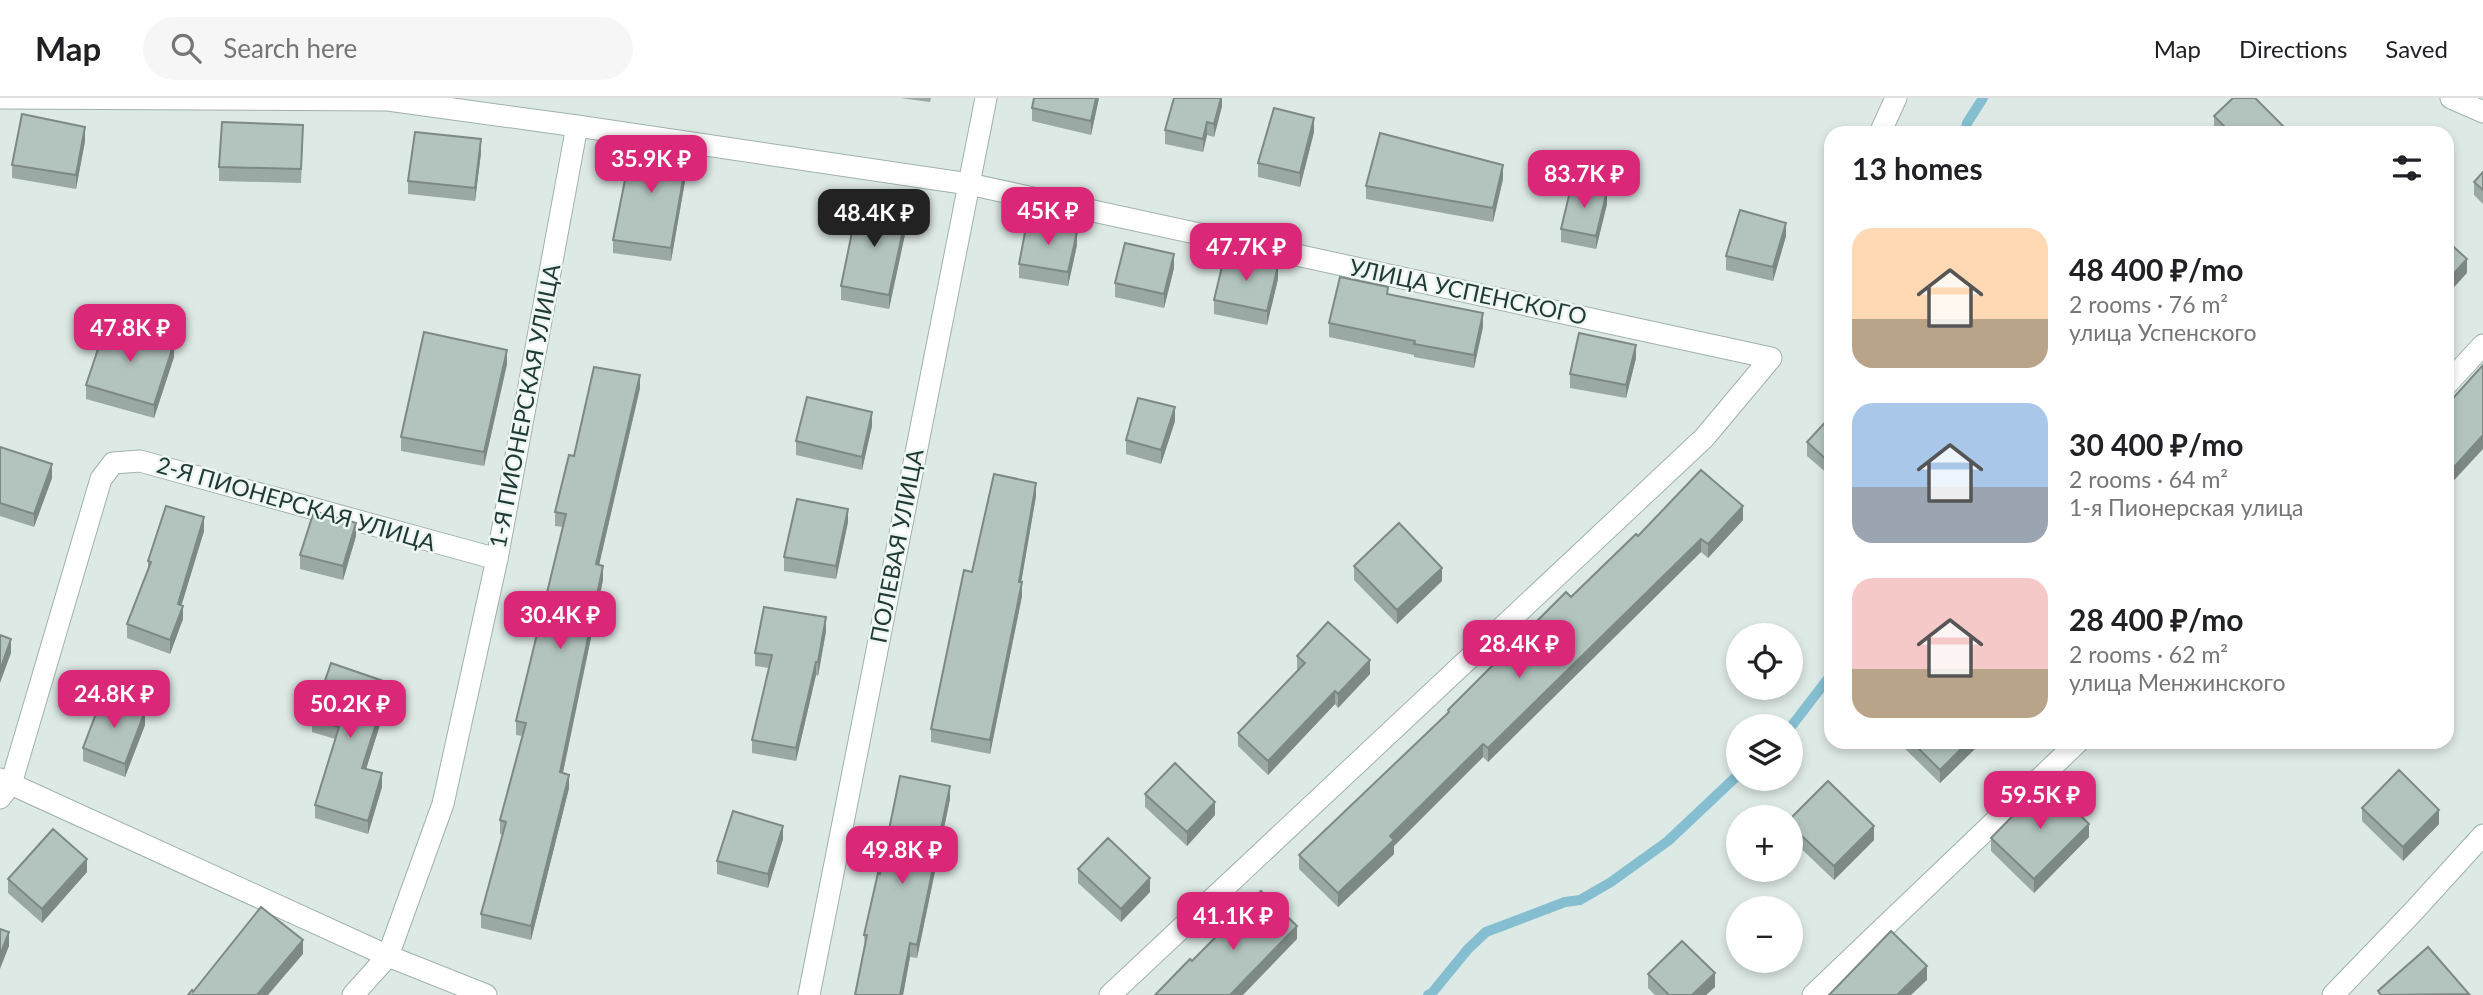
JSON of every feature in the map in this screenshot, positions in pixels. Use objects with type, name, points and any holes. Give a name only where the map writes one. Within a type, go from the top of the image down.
[{"type":"street","name":"УЛИЦА УСПЕНСКОГО","points":[[0,98],[388,100],[577,126],[969,184],[1772,358],[1704,438],[1111,995]]},
{"type":"street","name":"ПОЛЕВАЯ УЛИЦА","points":[[808,995],[986,98]]},
{"type":"street","points":[[1883,126],[1896,98]]},
{"type":"street","points":[[2451,98],[2483,113]]},
{"type":"street","name":"1-Я ПИОНЕРСКАЯ УЛИЦА","points":[[353,995],[388,956],[443,804],[497,559],[577,126]]},
{"type":"street","points":[[2454,376],[2483,345]]},
{"type":"street","name":"2-Я ПИОНЕРСКАЯ УЛИЦА","points":[[4,787],[101,479],[113,463],[140,461],[497,559]]},
{"type":"street","points":[[1813,995],[2071,749]]},
{"type":"street","points":[[4,787],[388,956],[486,995]]},
{"type":"street","points":[[2333,995],[2412,914],[2483,835]]},
{"type":"building","points":[[1034,98],[1096,98],[1091,121],[1032,108]]},
{"type":"building","points":[[1174,98],[1221,98],[1214,124],[1207,122],[1203,139],[1165,130]]},
{"type":"building","points":[[2233,98],[2255,98],[2283,126],[2224,126],[2214,116]]},
{"type":"building","points":[[1274,108],[1314,118],[1300,173],[1258,163]]},
{"type":"building","points":[[22,114],[85,127],[76,175],[12,165]]},
{"type":"building","points":[[222,122],[303,125],[301,169],[219,167]]},
{"type":"building","points":[[415,132],[481,139],[475,188],[408,181]]},
{"type":"building","points":[[1380,133],[1503,165],[1493,208],[1366,186]]},
{"type":"building","points":[[633,140],[688,151],[671,248],[613,240]]},
{"type":"building","points":[[2483,172],[2483,190],[2474,182]]},
{"type":"building","points":[[1572,183],[1607,191],[1596,236],[1561,229]]},
{"type":"building","points":[[858,203],[907,212],[889,295],[841,286]]},
{"type":"building","points":[[1740,210],[1786,223],[1773,267],[1726,256]]},
{"type":"building","points":[[1027,222],[1077,232],[1068,272],[1019,264]]},
{"type":"building","points":[[1125,243],[1174,254],[1164,294],[1115,283]]},
{"type":"building","points":[[2454,247],[2467,259],[2454,273]]},
{"type":"building","points":[[1225,254],[1278,266],[1267,311],[1214,300]]},
{"type":"building","points":[[1340,277],[1388,287],[1387,294],[1483,313],[1474,355],[1414,344],[1415,341],[1329,323]]},
{"type":"building","points":[[107,322],[174,343],[154,405],[86,385]]},
{"type":"building","points":[[424,332],[507,350],[484,452],[401,437]]},
{"type":"building","points":[[1579,333],[1636,345],[1626,385],[1570,374]]},
{"type":"building","points":[[2483,365],[2483,435],[2454,467],[2454,397]]},
{"type":"building","points":[[594,367],[640,375],[596,564],[603,566],[560,772],[569,775],[531,926],[481,914],[506,822],[500,820],[526,723],[516,721],[566,514],[555,512],[569,455],[574,456]]},
{"type":"building","points":[[807,397],[872,412],[862,457],[796,441]]},
{"type":"building","points":[[1138,398],[1175,407],[1161,450],[1126,440]]},
{"type":"building","points":[[1824,424],[1824,458],[1807,442]]},
{"type":"building","points":[[0,447],[52,464],[34,514],[0,503]]},
{"type":"building","points":[[1701,470],[1743,506],[1708,544],[1701,539],[1488,748],[1483,744],[1390,836],[1394,840],[1338,893],[1299,855],[1449,712],[1448,710],[1566,592],[1571,597],[1636,534],[1638,536]]},
{"type":"building","points":[[994,474],[1036,483],[1019,582],[1022,582],[990,740],[931,729],[964,570],[972,572]]},
{"type":"building","points":[[797,499],[848,509],[836,566],[784,557]]},
{"type":"building","points":[[166,506],[204,517],[178,604],[183,606],[170,640],[127,624],[151,562],[148,561]]},
{"type":"building","points":[[314,511],[356,523],[343,566],[300,555]]},
{"type":"building","points":[[1399,523],[1442,568],[1397,610],[1354,566]]},
{"type":"building","points":[[764,607],[826,617],[818,662],[796,748],[752,740],[772,655],[755,653]]},
{"type":"building","points":[[1328,622],[1370,660],[1338,694],[1335,691],[1268,761],[1238,733],[1305,663],[1297,656]]},
{"type":"building","points":[[0,635],[11,639],[0,670]]},
{"type":"building","points":[[331,663],[389,683],[362,768],[382,773],[368,821],[315,805],[339,727],[312,719]]},
{"type":"building","points":[[103,695],[145,711],[125,764],[83,748]]},
{"type":"building","points":[[1919,749],[1961,749],[1940,770]]},
{"type":"building","points":[[1175,763],[1215,802],[1187,832],[1145,794]]},
{"type":"building","points":[[2399,770],[2439,810],[2403,847],[2362,808]]},
{"type":"building","points":[[900,776],[950,786],[917,945],[910,943],[900,995],[855,995],[867,935],[864,935],[878,873],[880,874]]},
{"type":"building","points":[[1828,781],[1874,826],[1834,866],[1803,837],[1803,806]]},
{"type":"building","points":[[2046,782],[2089,824],[2034,879],[1991,838]]},
{"type":"building","points":[[733,811],[783,826],[768,874],[717,861]]},
{"type":"building","points":[[53,829],[87,859],[42,909],[8,879]]},
{"type":"building","points":[[1108,838],[1150,878],[1121,909],[1078,869]]},
{"type":"building","points":[[1261,891],[1297,926],[1230,995],[1155,995],[1190,959],[1192,961]]},
{"type":"building","points":[[261,907],[303,940],[257,995],[188,995],[192,990],[193,992]]},
{"type":"building","points":[[0,929],[9,932],[0,955]]},
{"type":"building","points":[[1891,931],[1927,966],[1897,995],[1829,995]]},
{"type":"building","points":[[1682,941],[1715,973],[1692,995],[1669,995],[1648,974]]},
{"type":"building","points":[[2428,947],[2469,994],[2381,995],[2378,991]]},
{"type":"waterway","points":[[1966,126],[1983,98]]},
{"type":"waterway","points":[[1801,714],[1824,684]]},
{"type":"waterway","points":[[1428,995],[1486,932],[1565,902],[1580,900],[1611,882],[1668,841],[1726,786]]}]
